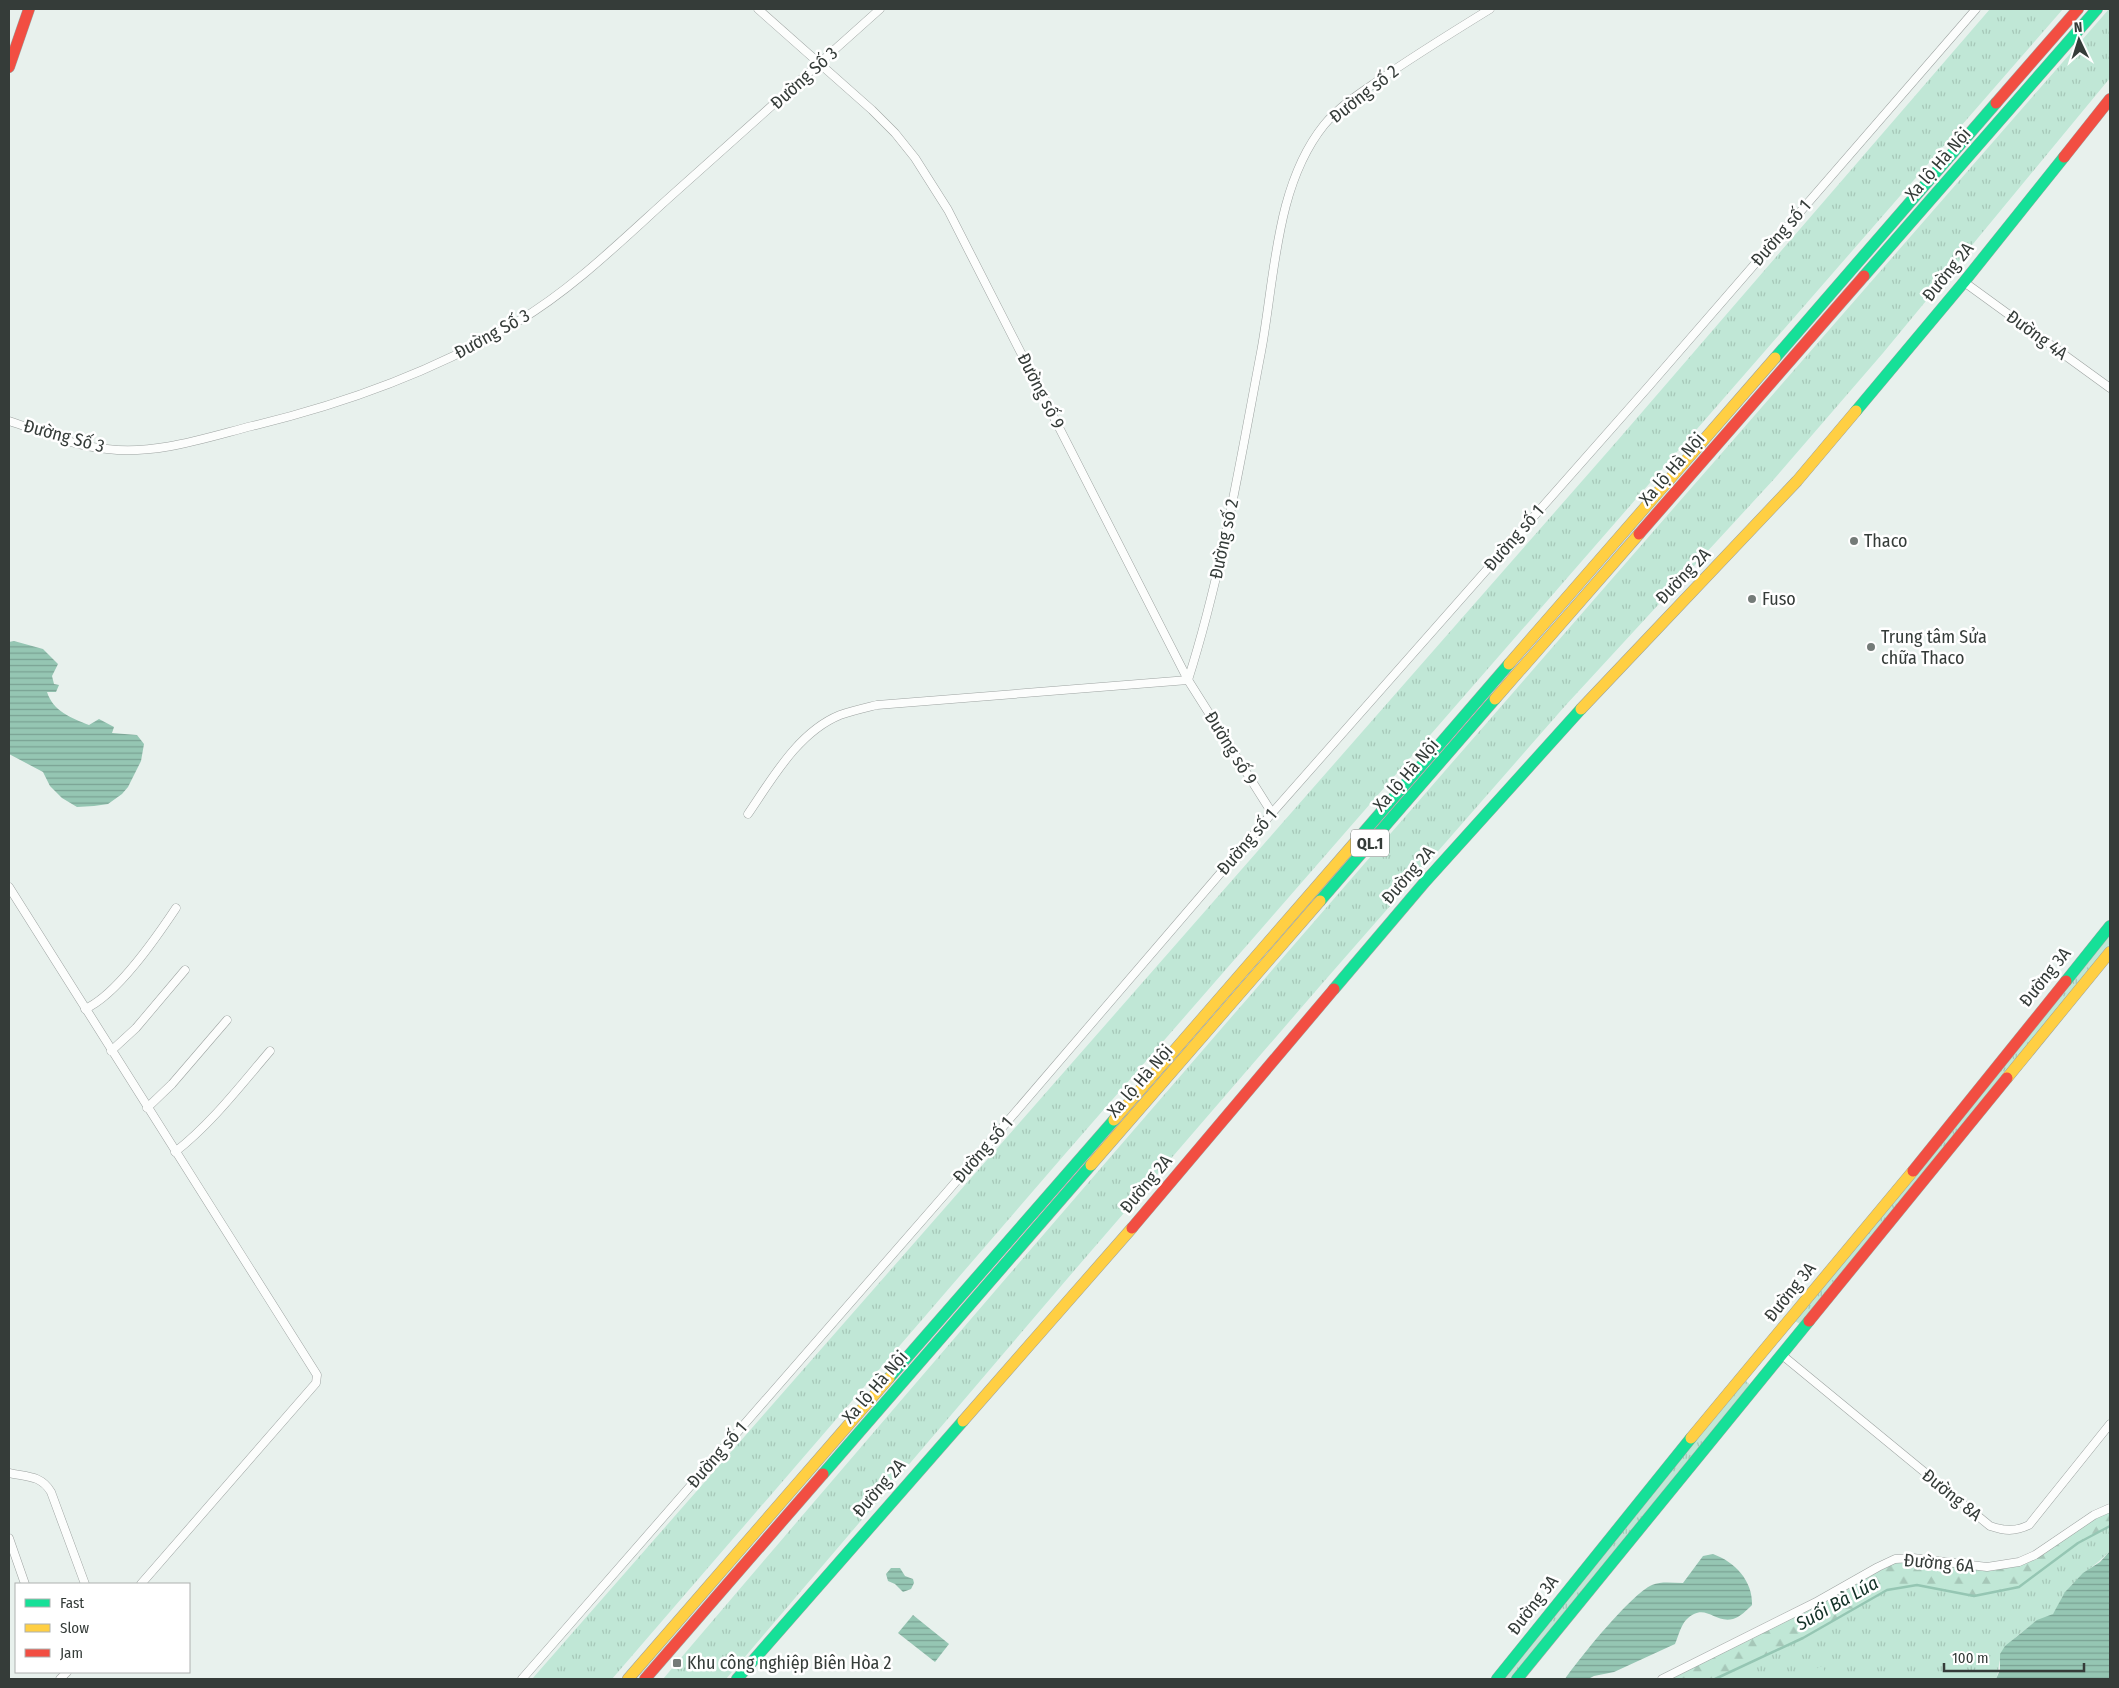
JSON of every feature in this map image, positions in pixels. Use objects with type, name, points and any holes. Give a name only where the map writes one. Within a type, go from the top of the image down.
[{"type":"main road","points":[[9,67],[29,9]]},
{"type":"main road","name":"Xa lộ Hà Nội","points":[[628,1679],[2078,9]]},
{"type":"main road","name":"Xa lộ Hà Nội","points":[[645,1679],[1472,725],[2097,9]]},
{"type":"main road","name":"Đường 2A","points":[[737,1679],[1149,1208],[1424,883],[1591,698],[1797,481],[1964,282],[2110,99]]},
{"type":"main road","name":"Đường 3A","points":[[1497,1679],[1643,1495],[1769,1345],[2110,926]]},
{"type":"main road","name":"Đường 3A","points":[[1518,1679],[2110,952]]},
{"type":"main road","points":[[1769,1345],[1782,1355]]},
{"type":"street","name":"Đường số 9","points":[[758,9],[895,133],[915,158],[948,210],[1188,680],[1272,813]]},
{"type":"street","name":"Đường Số 3","points":[[9,421],[73,442],[106,449],[170,446],[274,421],[369,392],[464,351],[517,322],[567,288],[880,9]]},
{"type":"street","name":"Đường số 2","points":[[1188,680],[1202,637],[1230,516],[1264,335],[1281,225],[1296,171],[1324,125],[1350,101],[1401,65],[1490,9]]},
{"type":"street","name":"Đường số 1","points":[[522,1679],[947,1192],[1272,813],[1649,386],[1976,9]]},
{"type":"street","name":"Đường 4A","points":[[1964,282],[2110,388]]},
{"type":"street","points":[[748,814],[794,751],[817,729],[838,716],[853,711],[877,705],[1188,680]]},
{"type":"street","points":[[9,887],[317,1374],[318,1380],[142,1583]]},
{"type":"street","points":[[85,1009],[96,1004],[111,992],[176,908]]},
{"type":"street","points":[[111,1051],[136,1028],[185,970]]},
{"type":"street","points":[[147,1108],[195,1058],[227,1020]]},
{"type":"street","points":[[175,1152],[194,1137],[214,1116],[270,1051]]},
{"type":"street","name":"Đường 8A","points":[[1782,1355],[1990,1526],[2004,1531],[2017,1531],[2029,1525],[2110,1424]]},
{"type":"street","points":[[9,1473],[40,1479],[46,1483],[85,1583]]},
{"type":"street","name":"Đường 6A","points":[[1662,1679],[1818,1601],[1895,1559],[1913,1558],[1987,1567],[2019,1562],[2035,1555],[2094,1516],[2110,1508]]},
{"type":"street","points":[[9,1538],[25,1583]]},
{"type":"green space","points":[[1990,9],[2063,9],[1065,1154],[612,1679],[532,1679],[1618,440]]},
{"type":"green space","points":[[2109,9],[2110,78],[1883,353],[1775,478],[1565,706],[1320,986],[726,1679],[663,1679],[1203,1050]]},
{"type":"green space","points":[[2110,935],[2110,944],[1800,1324],[1795,1321]]},
{"type":"green space","points":[[1746,1381],[1750,1385],[1511,1679],[1504,1679],[1647,1499]]},
{"type":"green space","points":[[2110,1511],[2110,1526],[2078,1543],[2019,1587],[1974,1596],[1917,1585],[1887,1590],[1803,1638],[1715,1679],[1670,1679],[1896,1562],[1914,1561],[1987,1570],[2020,1565]]},
{"type":"green space","points":[[2110,1526],[2110,1551],[2067,1590],[2053,1614],[2036,1622],[2009,1644],[1999,1663],[1996,1679],[1715,1679],[1803,1638],[1887,1590],[1917,1585],[1944,1589],[2019,1587],[2078,1543]]},
{"type":"green space","points":[[1822,1666],[1829,1679],[1794,1679]]},
{"type":"shaded area","points":[[14,641],[43,649],[58,664],[52,676],[54,684],[59,685],[56,692],[47,692],[50,699],[63,713],[89,725],[99,719],[114,727],[112,733],[137,735],[144,744],[141,761],[128,787],[108,804],[77,807],[62,798],[50,786],[43,772],[9,754],[9,642]]},
{"type":"shaded area","points":[[2110,1551],[2110,1679],[1996,1679],[2000,1670],[2000,1654],[2005,1646],[2037,1620],[2053,1614],[2065,1592],[2083,1573],[2100,1562]]},
{"type":"shaded area","points":[[1713,1554],[1729,1562],[1746,1580],[1752,1596],[1752,1605],[1743,1613],[1736,1618],[1726,1620],[1704,1613],[1693,1615],[1684,1622],[1675,1644],[1614,1672],[1588,1679],[1565,1679],[1619,1613],[1643,1591],[1652,1585],[1660,1583],[1683,1583],[1703,1556]]},
{"type":"shaded area","points":[[891,1568],[900,1568],[905,1576],[913,1579],[914,1583],[911,1589],[903,1592],[895,1584],[888,1581],[886,1574]]},
{"type":"shaded area","points":[[913,1615],[949,1644],[935,1662],[898,1633]]},
{"type":"waterway","name":"Suối Bà Lúa","points":[[1715,1679],[1803,1638],[1887,1590],[1917,1585],[1974,1596],[2019,1587],[2078,1543],[2110,1526]]},
{"type":"traffic: fast","points":[[1864,276],[2097,9]]},
{"type":"traffic: fast","points":[[1775,358],[1996,103]]},
{"type":"traffic: fast","points":[[1856,411],[1964,282],[2064,157]]},
{"type":"traffic: fast","points":[[1357,840],[1509,664]]},
{"type":"traffic: fast","points":[[1320,901],[1495,699]]},
{"type":"traffic: fast","points":[[1334,989],[1424,883],[1581,709]]},
{"type":"traffic: fast","points":[[2066,981],[2110,926]]},
{"type":"traffic: fast","points":[[889,1378],[1114,1120]]},
{"type":"traffic: fast","points":[[823,1474],[1091,1165]]},
{"type":"traffic: fast","points":[[1517,1679],[1809,1321]]},
{"type":"traffic: fast","points":[[737,1679],[963,1421]]},
{"type":"traffic: fast","points":[[1497,1679],[1691,1438]]},
{"type":"traffic: slow","points":[[1509,664],[1775,358]]},
{"type":"traffic: slow","points":[[1581,709],[1797,481],[1856,411]]},
{"type":"traffic: slow","points":[[1495,699],[1639,534]]},
{"type":"traffic: slow","points":[[1114,1120],[1357,840]]},
{"type":"traffic: slow","points":[[1091,1165],[1320,901]]},
{"type":"traffic: slow","points":[[2007,1078],[2110,952]]},
{"type":"traffic: slow","points":[[1691,1438],[1913,1171]]},
{"type":"traffic: slow","points":[[963,1421],[1132,1228]]},
{"type":"traffic: slow","points":[[628,1679],[889,1378]]},
{"type":"traffic: jam","points":[[9,67],[29,9]]},
{"type":"traffic: jam","points":[[1996,103],[2078,9]]},
{"type":"traffic: jam","points":[[2064,157],[2110,99]]},
{"type":"traffic: jam","points":[[1639,534],[1864,276]]},
{"type":"traffic: jam","points":[[1913,1171],[2066,981]]},
{"type":"traffic: jam","points":[[1132,1228],[1334,989]]},
{"type":"traffic: jam","points":[[1809,1321],[2007,1078]]},
{"type":"traffic: jam","points":[[645,1679],[823,1474]]},
{"type":"place","name":"Thaco","points":[[1854,541]]},
{"type":"place","name":"Fuso","points":[[1752,599]]},
{"type":"place","name":"Trung tâm Sửa chữa Thaco","points":[[1871,647]]},
{"type":"place","name":"Khu công nghiệp Biên Hòa 2","points":[[677,1663]]}]
